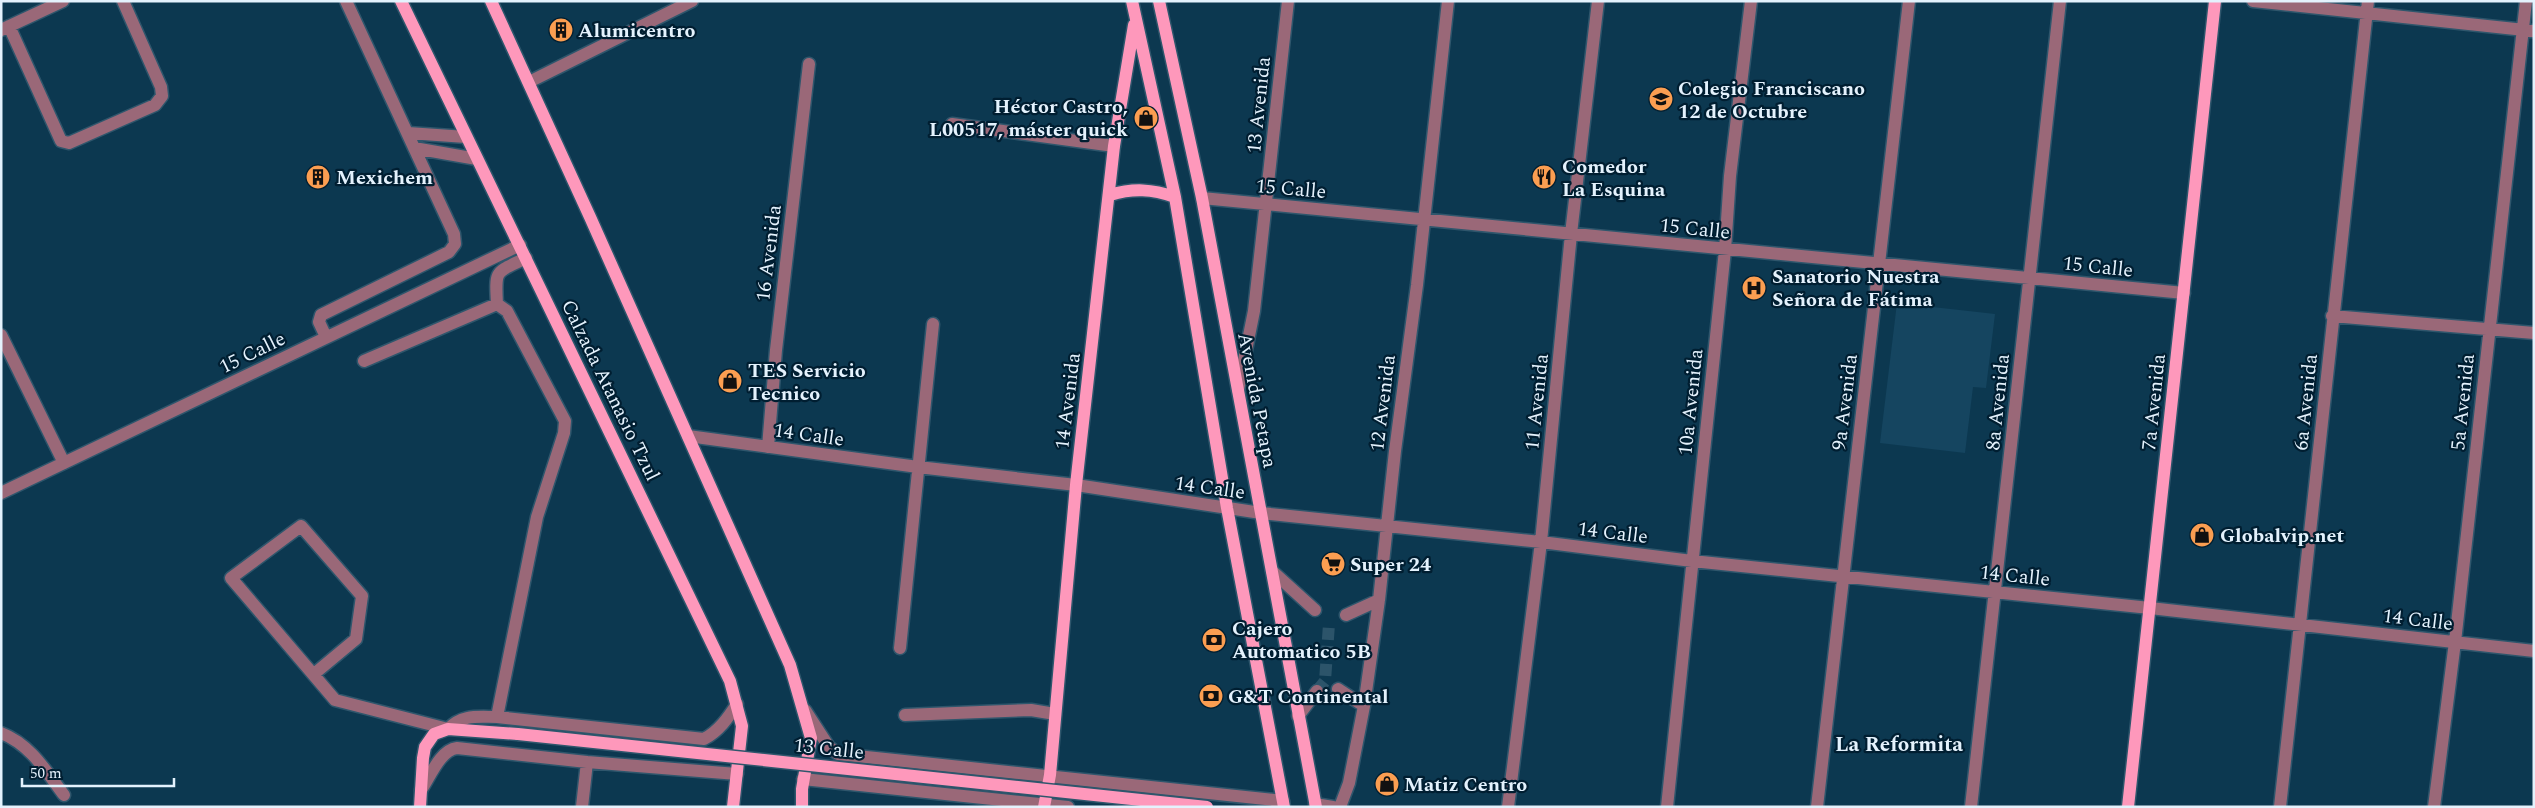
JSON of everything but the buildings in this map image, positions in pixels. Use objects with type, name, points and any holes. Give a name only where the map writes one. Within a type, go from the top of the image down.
[{"type":"main road","name":"Calzada Atanasio Tzul","points":[[401,1],[730,682],[742,726],[733,807]]},
{"type":"main road","points":[[491,1],[790,665],[811,738],[803,779],[802,807]]},
{"type":"main road","points":[[1132,1],[1175,197],[1227,508],[1283,804]]},
{"type":"main road","name":"14 Avenida","points":[[1045,806],[1050,775],[1076,486],[1110,196],[1114,146],[1138,1]]},
{"type":"main road","name":"Avenida Petapa","points":[[1159,1],[1202,198],[1316,805]]},
{"type":"main road","name":"7a Avenida","points":[[2128,807],[2215,1]]},
{"type":"main road","points":[[1110,196],[1126,190],[1143,189],[1175,197]]},
{"type":"main road","points":[[420,807],[425,747],[434,734],[448,729]]},
{"type":"main road","name":"13 Calle","points":[[448,729],[518,734],[1207,807]]},
{"type":"street","points":[[63,1],[5,28],[61,141],[69,143],[155,105],[162,96],[161,86],[123,1]]},
{"type":"street","points":[[326,337],[320,322],[321,315],[449,252],[455,244],[454,234],[346,1]]},
{"type":"street","points":[[529,82],[692,1]]},
{"type":"street","name":"13 Avenida","points":[[1237,391],[1254,311],[1288,1]]},
{"type":"street","name":"12 Avenida","points":[[1340,807],[1349,782],[1364,706],[1379,600],[1388,528],[1394,451],[1424,220],[1448,1]]},
{"type":"street","name":"11 Avenida","points":[[1508,807],[1541,542],[1571,234],[1598,1]]},
{"type":"street","name":"10a Avenida","points":[[1667,807],[1730,176],[1750,1]]},
{"type":"street","name":"9a Avenida","points":[[1817,807],[1909,1]]},
{"type":"street","name":"8a Avenida","points":[[1971,807],[2060,1]]},
{"type":"street","points":[[2253,1],[2367,7],[2528,30]]},
{"type":"street","name":"5a Avenida","points":[[2434,807],[2455,642],[2489,328],[2528,30],[2526,1]]},
{"type":"street","name":"6a Avenida","points":[[2280,807],[2367,7]]},
{"type":"street","name":"16 Avenida","points":[[768,447],[776,350],[809,64]]},
{"type":"street","points":[[952,124],[1114,146]]},
{"type":"street","points":[[408,133],[466,137]]},
{"type":"street","points":[[414,148],[477,160]]},
{"type":"street","name":"15 Calle","points":[[1202,198],[2184,293]]},
{"type":"street","name":"15 Calle","points":[[1,494],[520,245]]},
{"type":"street","points":[[497,717],[537,517],[564,433],[565,421],[507,312],[497,304],[496,278],[499,271],[526,258]]},
{"type":"street","points":[[364,361],[497,304]]},
{"type":"street","points":[[2332,316],[2534,333]]},
{"type":"street","points":[[900,648],[933,324]]},
{"type":"street","points":[[1,334],[64,464]]},
{"type":"street","name":"14 Calle","points":[[688,436],[1076,486],[1261,513],[1388,528],[1541,542],[1692,561],[2150,608],[2534,651]]},
{"type":"street","name":"13 Calle","points":[[314,674],[356,639],[362,596],[301,526],[231,578],[335,700],[448,729]]},
{"type":"street","points":[[1272,571],[1315,610]]},
{"type":"street","points":[[1346,615],[1379,600]]},
{"type":"street","points":[[1338,690],[1364,706]]},
{"type":"street","points":[[1298,716],[1317,691]]},
{"type":"street","points":[[448,729],[454,722],[467,716],[497,717],[704,739],[721,726],[737,704]]},
{"type":"street","name":"13 Calle","points":[[801,704],[825,742],[838,754],[1050,775],[1283,804]]},
{"type":"street","points":[[904,715],[1031,710],[1055,714]]},
{"type":"street","points":[[1,733],[10,737],[35,756],[64,795]]},
{"type":"street","points":[[421,790],[440,761],[452,748],[587,762],[737,774]]},
{"type":"street","points":[[582,807],[587,762]]},
{"type":"street","name":"13 Calle","points":[[803,779],[1068,807]]},
{"type":"street","points":[[1316,805],[1333,807]]},
{"type":"shaded area","points":[[1897,303],[1995,314],[1986,388],[1973,387],[1965,453],[1880,443]]},
{"type":"tunnel","points":[[1317,691],[1325,681],[1329,624]]},
{"type":"place","name":"Alumicentro","points":[[561,30]]},
{"type":"place","name":"Colegio Franciscano 12 de Octubre","points":[[1661,99]]},
{"type":"place","name":"Héctor Castro, L00517, máster quick","points":[[1146,118]]},
{"type":"place","name":"Mexichem","points":[[318,177]]},
{"type":"place","name":"Comedor La Esquina","points":[[1544,177]]},
{"type":"place","name":"Sanatorio Nuestra Señora de Fátima","points":[[1754,288]]},
{"type":"place","name":"TES Servicio Tecnico","points":[[730,381]]},
{"type":"place","name":"Globalvip.net","points":[[2202,535]]},
{"type":"place","name":"Super 24","points":[[1333,564]]},
{"type":"place","name":"Cajero Automatico 5B","points":[[1214,640]]},
{"type":"place","name":"G&T Continental","points":[[1211,696]]},
{"type":"place","name":"Matiz Centro","points":[[1387,784]]},
{"type":"district","name":"La Reformita","points":[[1899,744]]}]
